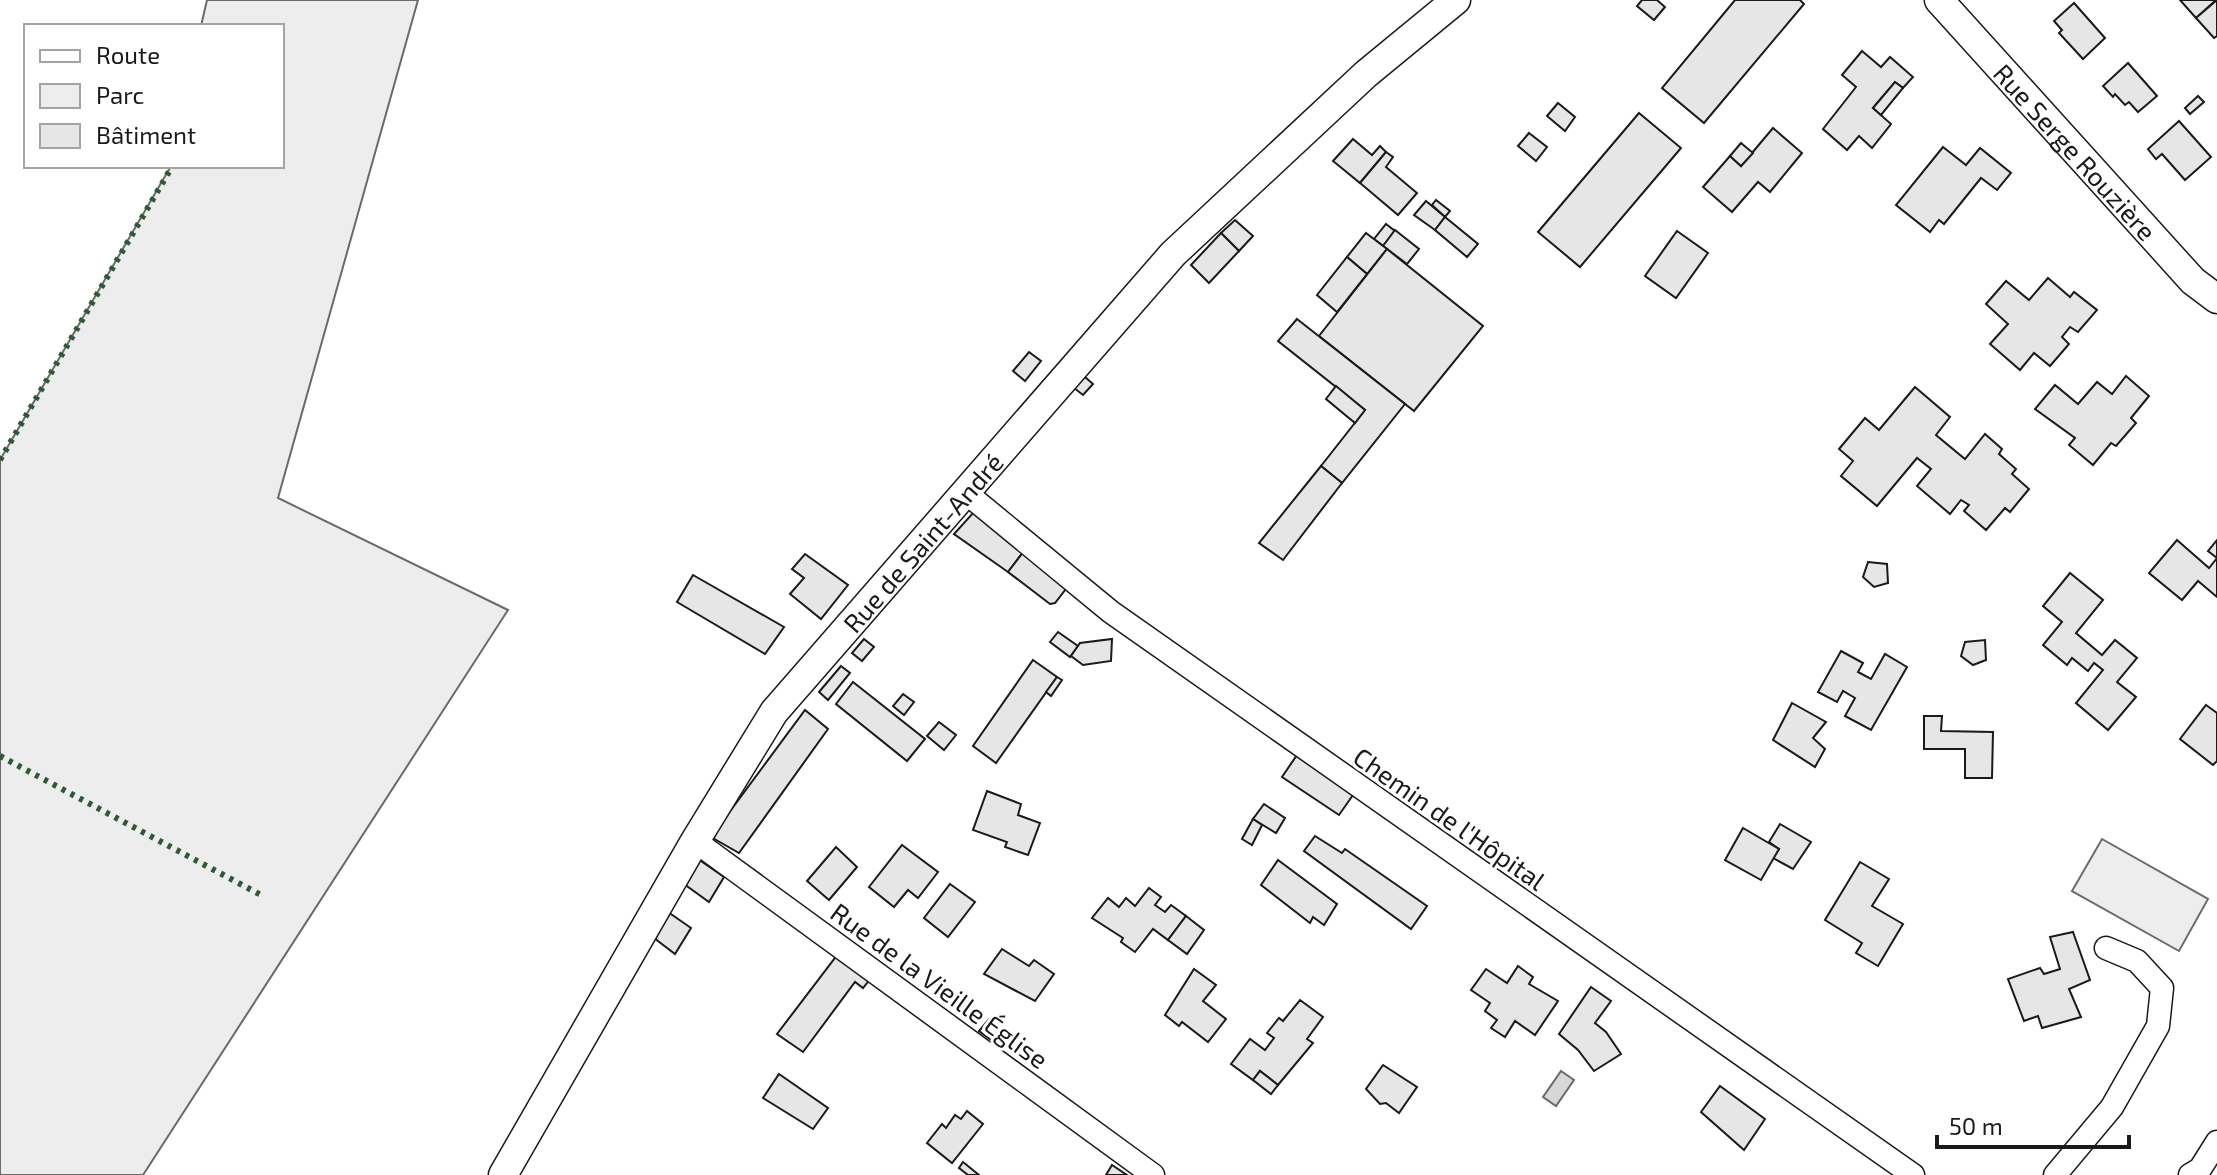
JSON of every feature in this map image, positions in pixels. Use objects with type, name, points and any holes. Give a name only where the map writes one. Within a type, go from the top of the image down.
[{"type":"street","name":"Rue de Saint-André","points":[[503,1175],[695,841],[774,712],[1173,254],[1366,74],[1456,0]]},
{"type":"street","name":"Rue Serge Rouzière","points":[[1939,0],[2193,281],[2217,299]]},
{"type":"street","name":"Chemin de l'Hôpital","points":[[965,492],[1111,612],[1913,1175]]},
{"type":"street","name":"Rue de la Vieille Église","points":[[695,841],[1153,1175]]},
{"type":"street","points":[[2055,1175],[2112,1107],[2158,1026],[2162,988],[2137,961],[2106,948]]},
{"type":"street","points":[[2190,1175],[2200,1169],[2217,1142]]},
{"type":"green space","points":[[207,0],[418,0],[278,498],[508,610],[143,1175],[0,1175],[0,460],[170,168],[284,168],[284,24],[201,24]]},
{"type":"green space","points":[[2102,839],[2208,899],[2179,951],[2072,891]]},
{"type":"shaded area","points":[[1561,1071],[1574,1080],[1556,1106],[1543,1097]]},
{"type":"building","points":[[1642,0],[1657,0],[1665,7],[1654,20],[1637,6]]},
{"type":"building","points":[[1735,0],[1800,0],[1804,4],[1704,123],[1662,88]]},
{"type":"building","points":[[2180,0],[2216,0],[2196,18]]},
{"type":"building","points":[[2217,0],[2217,36],[2214,38],[2196,18]]},
{"type":"building","points":[[2074,3],[2105,38],[2083,59],[2059,33],[2062,30],[2054,21]]},
{"type":"building","points":[[1862,51],[1881,67],[1890,57],[1913,77],[1903,88],[1895,82],[1873,108],[1891,124],[1872,148],[1859,136],[1847,150],[1823,129],[1856,87],[1842,75]]},
{"type":"building","points":[[2128,63],[2157,96],[2138,112],[2129,102],[2125,105],[2115,94],[2113,97],[2103,86]]},
{"type":"building","points":[[1895,82],[1903,88],[1881,115],[1873,108]]},
{"type":"building","points":[[2198,96],[2204,102],[2190,114],[2185,108]]},
{"type":"building","points":[[1558,103],[1575,117],[1565,131],[1547,116]]},
{"type":"building","points":[[1639,113],[1681,148],[1580,267],[1538,232]]},
{"type":"building","points":[[2179,121],[2211,157],[2185,180],[2162,154],[2156,159],[2148,149]]},
{"type":"building","points":[[1773,128],[1802,153],[1770,192],[1758,182],[1732,212],[1703,187],[1730,156],[1741,166]]},
{"type":"building","points":[[1529,133],[1547,147],[1536,161],[1518,146]]},
{"type":"building","points":[[1353,139],[1372,155],[1380,146],[1386,152],[1360,183],[1333,161]]},
{"type":"building","points":[[1741,143],[1753,153],[1741,166],[1730,156]]},
{"type":"building","points":[[1943,147],[1966,165],[1980,148],[2011,173],[1997,190],[1981,178],[1944,224],[1939,220],[1930,232],[1896,205]]},
{"type":"building","points":[[1386,152],[1393,157],[1386,167],[1417,193],[1398,215],[1360,183]]},
{"type":"building","points":[[1436,200],[1450,211],[1445,217],[1432,205]]},
{"type":"building","points":[[1426,201],[1445,217],[1435,230],[1414,215]]},
{"type":"building","points":[[1445,217],[1478,244],[1467,257],[1435,230]]},
{"type":"building","points":[[1235,220],[1253,236],[1239,251],[1221,233]]},
{"type":"building","points":[[1386,224],[1395,231],[1383,246],[1374,239]]},
{"type":"building","points":[[1395,230],[1419,249],[1407,264],[1383,246]]},
{"type":"building","points":[[1677,231],[1708,253],[1676,298],[1645,276]]},
{"type":"building","points":[[1221,233],[1239,251],[1209,283],[1191,265]]},
{"type":"building","points":[[1366,233],[1387,249],[1367,274],[1347,257]]},
{"type":"building","points":[[1387,249],[1483,326],[1414,411],[1319,336]]},
{"type":"building","points":[[1347,257],[1367,274],[1337,312],[1317,295]]},
{"type":"building","points":[[2048,278],[2070,297],[2074,292],[2097,310],[2078,332],[2070,327],[2062,337],[2069,344],[2050,366],[2034,353],[2020,370],[1990,344],[2008,324],[1986,304],[2006,281],[2029,300]]},
{"type":"building","points":[[1297,319],[1405,404],[1342,483],[1321,466],[1365,410],[1278,341]]},
{"type":"building","points":[[1029,352],[1041,361],[1025,381],[1013,371]]},
{"type":"building","points":[[2126,376],[2149,396],[2131,418],[2136,423],[2116,446],[2111,443],[2093,465],[2069,445],[2075,438],[2035,409],[2055,385],[2078,404],[2097,382],[2112,394]]},
{"type":"building","points":[[1085,377],[1093,384],[1083,395],[1074,388]]},
{"type":"building","points":[[1336,386],[1365,410],[1355,423],[1326,399]]},
{"type":"building","points":[[1915,387],[1950,417],[1936,435],[1965,459],[1985,434],[2002,449],[1999,454],[2016,469],[2012,474],[2029,489],[2010,512],[2005,508],[1986,530],[1964,511],[1969,505],[1961,500],[1950,514],[1917,486],[1931,469],[1917,458],[1877,506],[1841,476],[1853,461],[1839,449],[1865,418],[1879,430]]},
{"type":"building","points":[[1321,466],[1342,483],[1283,560],[1259,543]]},
{"type":"building","points":[[973,513],[1024,551],[1008,572],[954,534]]},
{"type":"building","points":[[2177,540],[2209,568],[2217,558],[2217,597],[2198,581],[2182,600],[2149,573]]},
{"type":"building","points":[[2217,540],[2217,558],[2208,551]]},
{"type":"building","points":[[1024,551],[1069,585],[1055,603],[1050,604],[1008,572]]},
{"type":"building","points":[[805,554],[848,585],[821,619],[790,594],[804,578],[792,569]]},
{"type":"building","points":[[1868,562],[1887,564],[1888,583],[1874,587],[1863,577]]},
{"type":"building","points":[[2070,573],[2103,600],[2076,633],[2102,655],[2115,640],[2137,658],[2117,682],[2136,697],[2108,730],[2076,703],[2103,670],[2094,663],[2088,671],[2072,658],[2067,665],[2043,645],[2062,622],[2043,606]]},
{"type":"building","points":[[693,575],[784,627],[765,654],[677,602]]},
{"type":"building","points":[[1058,632],[1078,646],[1070,657],[1050,642]]},
{"type":"building","points":[[864,639],[874,647],[862,661],[852,653]]},
{"type":"building","points":[[1112,639],[1111,661],[1083,665],[1071,656],[1080,643]]},
{"type":"building","points":[[1985,640],[1986,660],[1973,665],[1961,656],[1965,642]]},
{"type":"building","points":[[1841,651],[1863,663],[1858,672],[1871,679],[1885,654],[1907,667],[1871,730],[1845,716],[1855,698],[1843,691],[1837,702],[1818,692]]},
{"type":"building","points":[[1033,660],[1057,677],[996,763],[973,746]]},
{"type":"building","points":[[841,666],[850,673],[828,700],[819,692]]},
{"type":"building","points":[[1057,677],[1062,680],[1051,696],[1046,692]]},
{"type":"building","points":[[853,682],[925,739],[907,761],[836,704]]},
{"type":"building","points":[[903,694],[914,702],[904,715],[893,706]]},
{"type":"building","points":[[1792,703],[1826,722],[1813,738],[1825,749],[1815,767],[1773,740]]},
{"type":"building","points":[[2206,705],[2217,713],[2217,761],[2213,765],[2180,739]]},
{"type":"building","points":[[805,710],[828,729],[739,853],[711,837]]},
{"type":"building","points":[[1924,716],[1942,716],[1941,731],[1993,732],[1992,778],[1965,778],[1965,749],[1924,749]]},
{"type":"building","points":[[939,722],[956,735],[944,750],[927,736]]},
{"type":"building","points":[[1299,752],[1353,795],[1339,815],[1282,777]]},
{"type":"building","points":[[987,791],[1021,804],[1018,815],[1040,823],[1028,855],[1005,847],[1007,842],[973,830]]},
{"type":"building","points":[[1264,804],[1285,818],[1276,833],[1253,819]]},
{"type":"building","points":[[1253,819],[1262,825],[1252,845],[1242,839]]},
{"type":"building","points":[[1780,824],[1811,842],[1793,869],[1773,858],[1779,849],[1769,842]]},
{"type":"building","points":[[1743,828],[1779,849],[1761,880],[1725,860]]},
{"type":"building","points":[[1315,836],[1342,853],[1345,849],[1427,906],[1411,929],[1304,851]]},
{"type":"building","points":[[902,845],[938,872],[918,898],[908,890],[894,907],[869,887]]},
{"type":"building","points":[[836,847],[857,867],[829,900],[807,881]]},
{"type":"building","points":[[698,859],[724,877],[709,902],[684,884]]},
{"type":"building","points":[[1278,860],[1337,904],[1324,925],[1313,917],[1310,923],[1261,885]]},
{"type":"building","points":[[1860,862],[1889,879],[1872,906],[1903,924],[1878,966],[1856,953],[1862,943],[1825,920]]},
{"type":"building","points":[[950,884],[975,902],[948,937],[924,918]]},
{"type":"building","points":[[1149,888],[1161,897],[1155,905],[1165,912],[1171,905],[1186,916],[1168,940],[1153,929],[1135,952],[1121,942],[1123,938],[1092,918],[1108,898],[1119,907],[1126,898],[1135,906]]},
{"type":"building","points":[[668,912],[691,928],[675,954],[654,938]]},
{"type":"building","points":[[1186,916],[1204,930],[1187,954],[1168,940]]},
{"type":"building","points":[[2073,932],[2090,980],[2069,989],[2081,1017],[2042,1028],[2038,1016],[2024,1021],[2008,979],[2040,968],[2044,974],[2060,969],[2050,937]]},
{"type":"building","points":[[1002,949],[1029,966],[1034,960],[1054,974],[1035,1001],[984,974]]},
{"type":"building","points":[[838,954],[871,978],[863,988],[855,982],[803,1052],[777,1034]]},
{"type":"building","points":[[1518,966],[1533,977],[1529,984],[1558,1001],[1535,1035],[1515,1021],[1505,1037],[1491,1028],[1497,1020],[1485,1011],[1490,1003],[1471,990],[1486,969],[1507,983]]},
{"type":"building","points":[[1194,969],[1216,985],[1203,1001],[1226,1019],[1208,1042],[1182,1022],[1179,1026],[1165,1015]]},
{"type":"building","points":[[1591,987],[1611,1001],[1595,1023],[1606,1032],[1621,1054],[1594,1071],[1578,1050],[1559,1034]]},
{"type":"building","points":[[1300,1000],[1323,1017],[1307,1039],[1313,1043],[1278,1085],[1260,1071],[1253,1080],[1231,1064],[1250,1039],[1265,1050],[1274,1038],[1267,1033],[1279,1018],[1283,1021]]},
{"type":"building","points":[[989,1019],[1009,1033],[1001,1047],[979,1031]]},
{"type":"building","points":[[1383,1065],[1417,1087],[1399,1113],[1386,1103],[1380,1104],[1366,1089]]},
{"type":"building","points":[[1260,1071],[1278,1085],[1271,1094],[1253,1080]]},
{"type":"building","points":[[779,1074],[828,1108],[813,1129],[763,1098]]},
{"type":"building","points":[[1720,1086],[1765,1119],[1744,1150],[1701,1112]]},
{"type":"building","points":[[967,1111],[983,1124],[952,1163],[927,1143],[942,1124],[946,1128],[955,1115],[961,1119]]},
{"type":"building","points":[[963,1162],[979,1175],[968,1175],[959,1168]]},
{"type":"building","points":[[1112,1165],[1127,1175],[1106,1175]]},
{"type":"hedge","points":[[0,460],[170,170]]},
{"type":"hedge","points":[[0,756],[261,895]]}]
